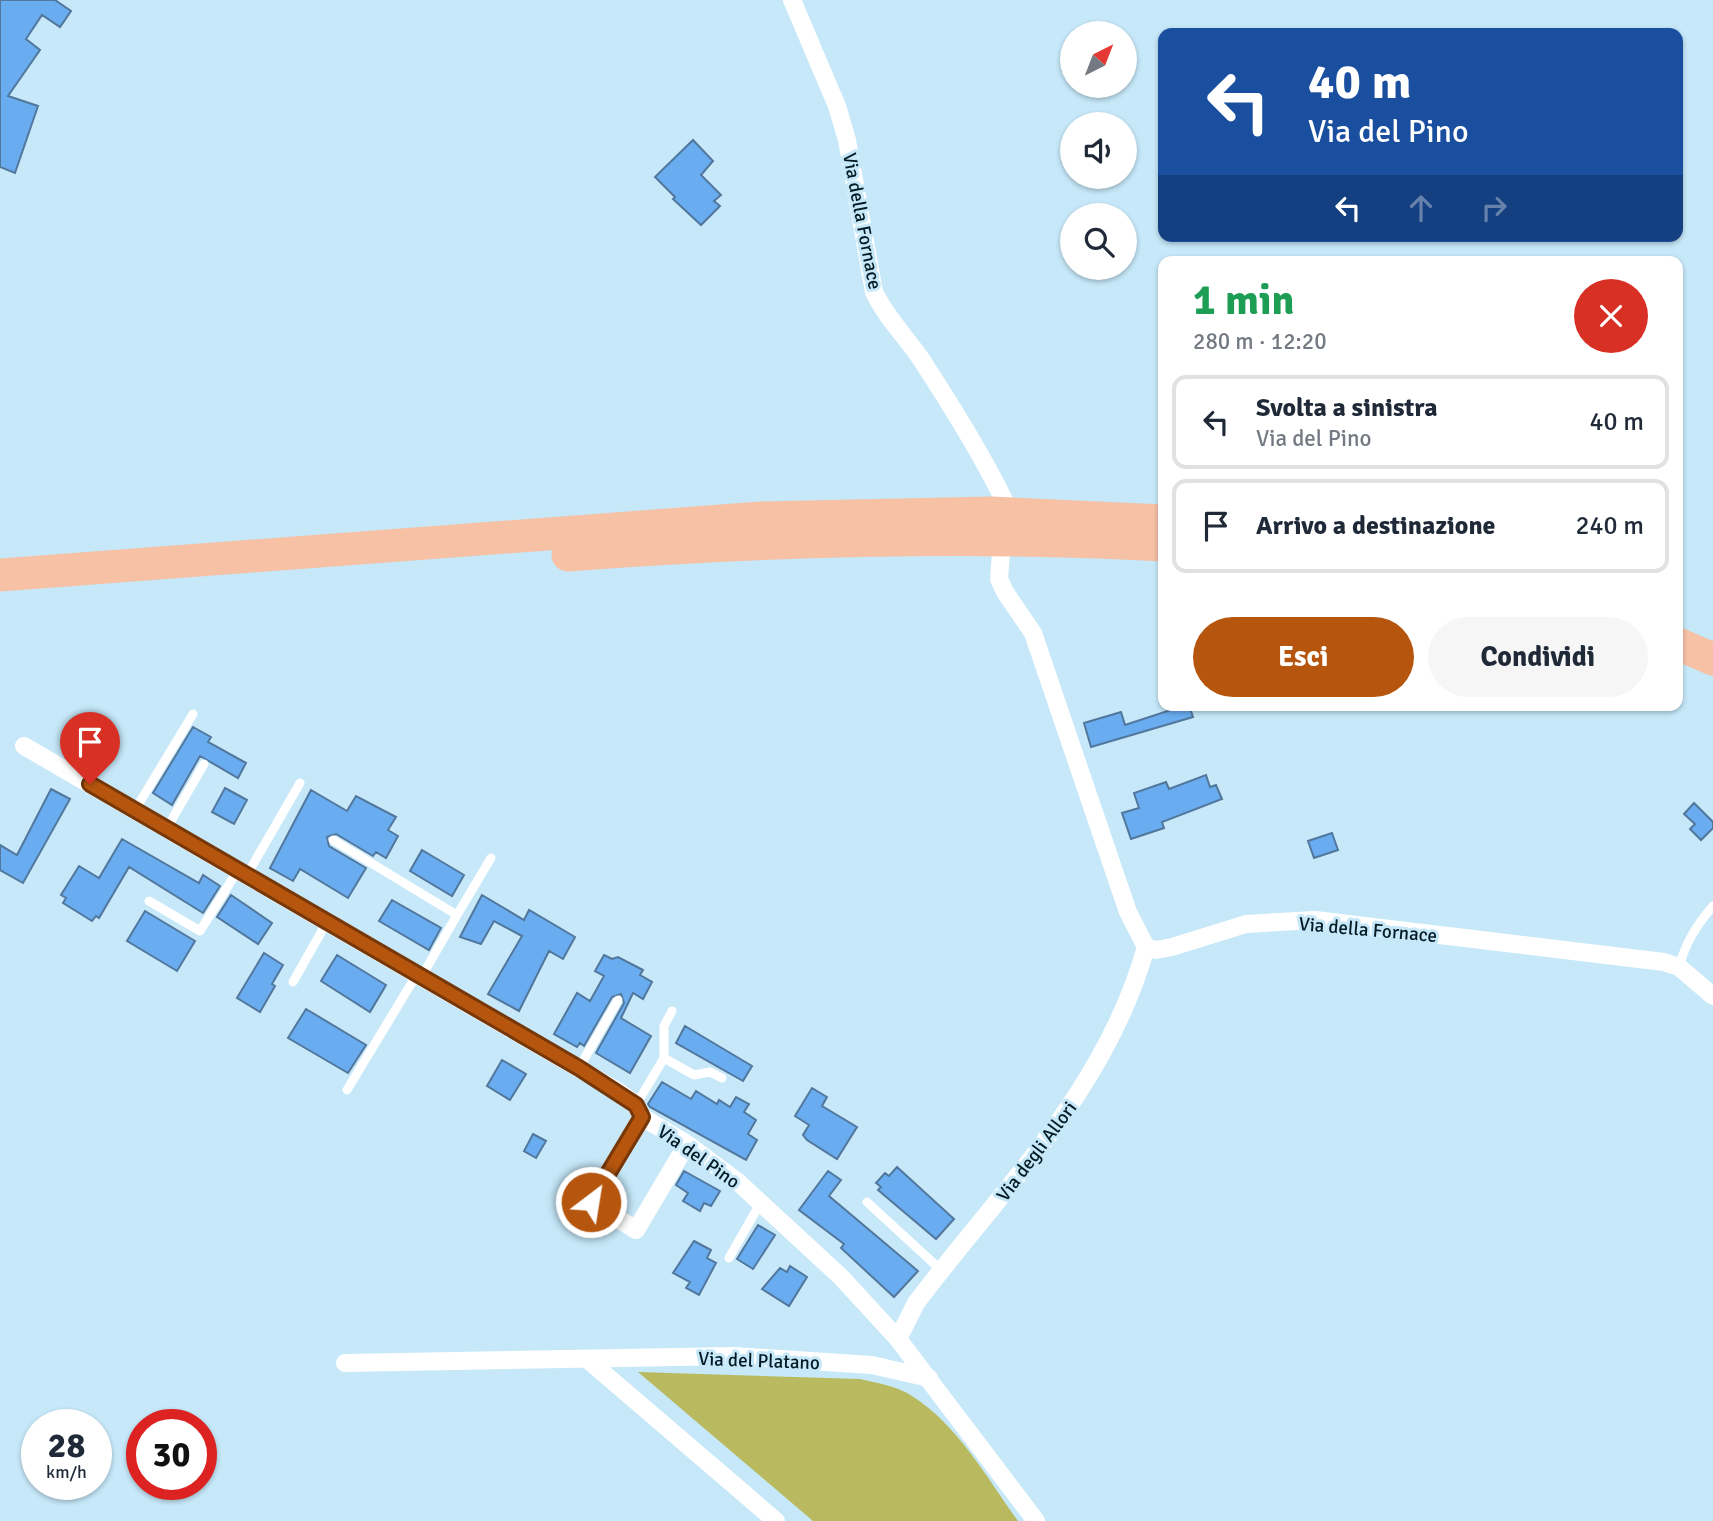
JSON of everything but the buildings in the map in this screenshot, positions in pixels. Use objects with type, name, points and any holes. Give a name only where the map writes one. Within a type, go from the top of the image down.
[{"type":"highway","points":[[0,575],[710,521],[1067,527],[1158,522]]},
{"type":"highway","points":[[0,598],[727,543],[927,525]]},
{"type":"highway","points":[[1067,527],[1158,544]]},
{"type":"highway","points":[[1683,646],[1713,659]]},
{"type":"highway","points":[[1683,670],[1713,682]]},
{"type":"street","name":"Via della Fornace","points":[[792,0],[848,140],[874,292],[881,307],[919,356],[957,416],[1004,500]]},
{"type":"street","points":[[1002,553],[999,579],[1004,592],[1033,633],[1128,912],[1146,947]]},
{"type":"street","name":"Via del Pino","points":[[24,746],[579,1068],[687,1144],[761,1202],[840,1276],[898,1339],[1036,1521]]},
{"type":"street","name":"Via della Fornace","points":[[1146,947],[1156,950],[1172,947],[1246,924],[1315,920],[1664,962],[1679,967],[1713,996]]},
{"type":"street","name":"Via degli Allori","points":[[898,1339],[916,1303],[1082,1091],[1122,1019],[1146,947]]},
{"type":"street","points":[[639,1111],[591,1202],[636,1230],[687,1144]]},
{"type":"street","name":"Via del Platano","points":[[345,1363],[733,1356],[872,1365],[929,1378]]},
{"type":"street","points":[[587,1359],[776,1521]]},
{"type":"lane","points":[[135,810],[193,714]]},
{"type":"lane","points":[[167,828],[204,764]]},
{"type":"lane","points":[[149,901],[200,931],[242,873],[300,783]]},
{"type":"lane","points":[[333,840],[457,915]]},
{"type":"lane","points":[[347,1090],[491,858]]},
{"type":"lane","points":[[1679,967],[1686,944],[1698,923],[1713,906]]},
{"type":"lane","points":[[293,982],[327,922]]},
{"type":"lane","points":[[579,1068],[618,1000]]},
{"type":"lane","points":[[639,1111],[664,1058],[664,1026],[672,1011]]},
{"type":"lane","points":[[664,1058],[694,1075],[710,1072],[722,1078]]},
{"type":"lane","points":[[729,1258],[761,1202]]},
{"type":"lane","points":[[867,1202],[942,1270]]},
{"type":"shaded area","points":[[638,1372],[860,1379],[900,1390],[928,1408],[958,1437],[1018,1521],[813,1521]]},
{"type":"route","points":[[90,784],[579,1068],[636,1105],[642,1117],[591,1202]]}]
